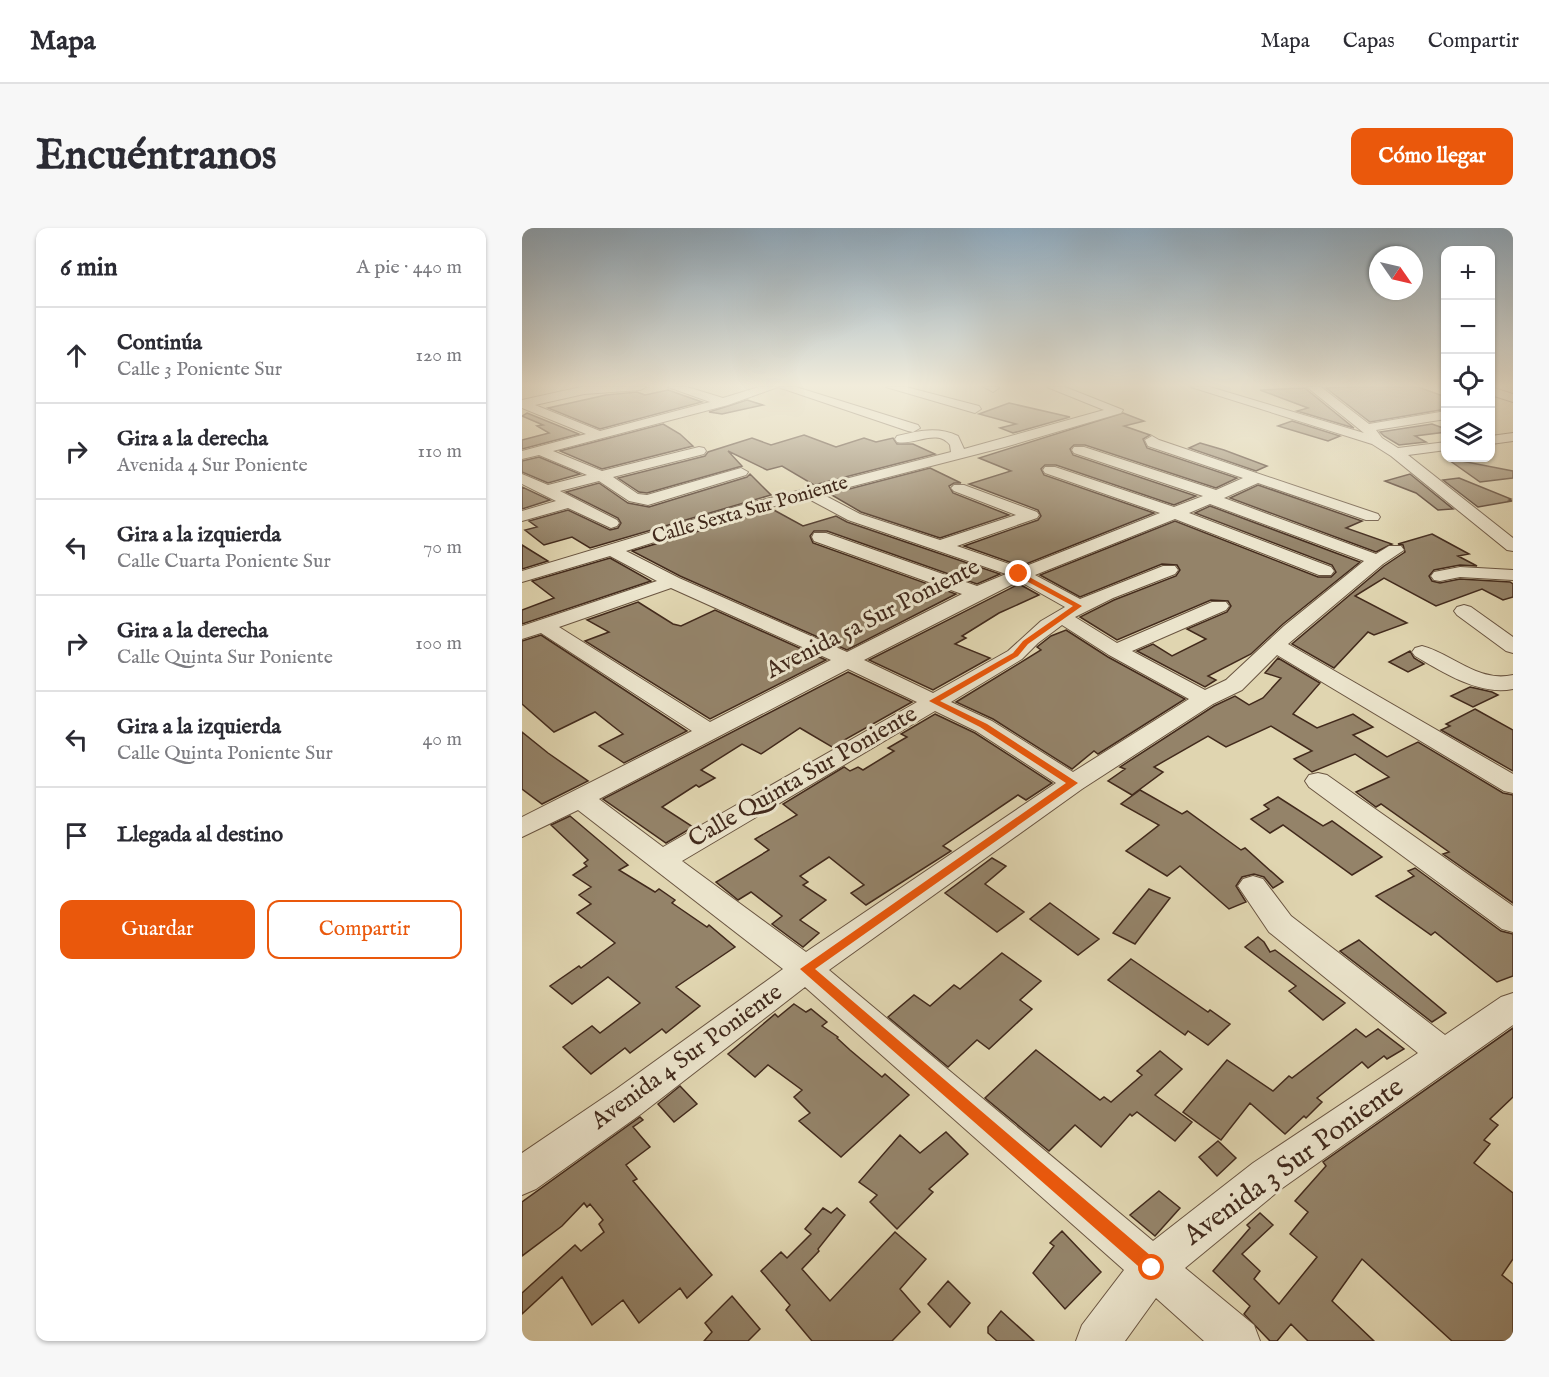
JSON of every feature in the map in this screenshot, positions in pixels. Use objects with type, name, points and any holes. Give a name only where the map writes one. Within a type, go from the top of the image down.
[{"type":"street","points":[[522,455],[584,439]]},
{"type":"street","points":[[915,439],[905,443],[932,460]]},
{"type":"street","points":[[954,439],[959,445],[958,454]]},
{"type":"street","name":"Calle Sexta Sur Poniente","points":[[522,578],[741,510],[1012,439]]},
{"type":"street","points":[[1154,439],[1153,443],[1372,517]]},
{"type":"street","points":[[1370,439],[1396,453],[1510,540]]},
{"type":"street","points":[[558,459],[628,442]]},
{"type":"street","points":[[1396,453],[1441,447]]},
{"type":"street","points":[[541,450],[601,476],[634,498],[648,500],[741,472]]},
{"type":"street","points":[[1079,450],[1214,498]]},
{"type":"street","points":[[522,489],[543,488],[601,476],[699,451]]},
{"type":"street","points":[[1050,470],[1175,513],[1324,571]]},
{"type":"street","points":[[522,478],[611,523]]},
{"type":"street","name":"Avenida 5a Sur Poniente","points":[[522,828],[582,799],[707,730],[849,661],[978,593],[1019,574],[1214,498],[1257,478]]},
{"type":"street","points":[[939,546],[1031,515],[959,488]]},
{"type":"street","points":[[978,495],[1000,488]]},
{"type":"street","points":[[809,493],[854,517],[1019,574],[1070,611],[1116,651],[1205,699]]},
{"type":"street","name":"Avenida 4 Sur Poniente","points":[[522,1176],[628,1102],[806,969],[1073,783],[1205,699],[1234,685],[1274,645],[1386,555],[1214,498]]},
{"type":"street","points":[[522,516],[571,501]]},
{"type":"street","points":[[820,537],[978,593]]},
{"type":"street","points":[[612,550],[672,582],[849,661],[984,726],[1073,783]]},
{"type":"street","name":"Calle Quinta Sur Poniente","points":[[663,859],[1015,654],[1026,642],[1070,611],[1169,570]]},
{"type":"street","points":[[1440,576],[1460,572],[1513,575]]},
{"type":"street","name":"Calle Sexta Sur Poniente","points":[[522,633],[672,582]]},
{"type":"street","points":[[1116,651],[1219,606]]},
{"type":"street","points":[[1464,611],[1513,647]]},
{"type":"street","points":[[543,626],[707,730]]},
{"type":"street","points":[[1274,645],[1513,785]]},
{"type":"street","points":[[1422,652],[1477,679],[1493,683],[1513,682]]},
{"type":"street","points":[[1318,781],[1513,921]]},
{"type":"street","points":[[582,799],[806,969],[1238,1341]]},
{"type":"street","points":[[1253,886],[1280,924],[1444,1054]]},
{"type":"street","name":"Avenida 3 Sur Poniente","points":[[1098,1341],[1152,1268],[1267,1176],[1513,1006]]},
{"type":"building","points":[[526,439],[560,439],[522,449],[522,440]]},
{"type":"building","points":[[606,439],[685,439],[693,446],[602,469],[560,451]]},
{"type":"building","points":[[749,439],[771,445],[791,439],[815,439],[836,447],[861,439],[876,442],[894,439],[897,444],[913,444],[935,454],[814,485],[782,466],[767,470],[728,451],[742,466],[647,493],[639,492],[618,478],[705,456],[708,452]]},
{"type":"building","points":[[1040,439],[1143,439],[1147,448],[1237,478],[1216,488],[1085,445],[1074,445],[1070,449],[1073,455],[1196,496],[1174,505],[1056,465],[1045,465],[1041,469],[1044,475],[1154,513],[1021,566],[964,546],[1038,520],[1041,516],[1038,510],[969,484],[1011,471],[979,458]]},
{"type":"building","points":[[1389,439],[1420,439],[1426,442],[1399,445]]},
{"type":"building","points":[[1200,443],[1267,466],[1256,471],[1189,448]]},
{"type":"building","points":[[539,457],[580,474],[548,483],[522,472],[522,461]]},
{"type":"building","points":[[1452,462],[1467,462],[1513,471],[1513,478],[1480,482]]},
{"type":"building","points":[[930,468],[961,483],[949,486],[953,493],[1009,515],[940,538],[861,512],[830,494]]},
{"type":"building","points":[[750,474],[771,495],[590,548],[572,537],[544,545],[525,530],[537,527],[529,521],[568,510],[610,530],[618,528],[621,523],[618,518],[566,492],[599,483],[628,503],[649,507],[747,477]]},
{"type":"building","points":[[1410,474],[1453,509],[1438,510],[1416,493],[1385,481]]},
{"type":"building","points":[[1459,478],[1512,501],[1478,507],[1443,480]]},
{"type":"building","points":[[1258,485],[1362,521],[1346,528],[1392,544],[1376,552],[1230,498]]},
{"type":"building","points":[[522,487],[550,500],[522,509]]},
{"type":"building","points":[[1210,506],[1360,562],[1283,624],[1251,654],[1208,676],[1216,680],[1205,687],[1137,651],[1153,644],[1172,656],[1206,639],[1187,629],[1227,612],[1231,606],[1228,601],[1211,600],[1117,640],[1080,617],[1114,600],[1176,576],[1180,570],[1177,565],[1162,564],[1080,597],[1040,575],[1175,521],[1318,577],[1331,577],[1336,572],[1332,565],[1195,513]]},
{"type":"building","points":[[772,509],[803,526],[836,516],[847,522],[1000,574],[977,584],[827,531],[814,531],[810,536],[813,543],[956,594],[847,650],[680,576],[632,551]]},
{"type":"building","points":[[1432,534],[1469,554],[1458,556],[1477,566],[1460,565],[1434,570],[1429,576],[1432,581],[1440,583],[1460,579],[1510,582],[1513,584],[1513,597],[1503,600],[1482,589],[1436,606],[1384,578],[1355,596],[1407,623],[1374,635],[1368,632],[1334,668],[1292,644],[1384,566],[1405,552],[1403,545],[1398,544]]},
{"type":"building","points":[[522,545],[548,561],[522,569]]},
{"type":"building","points":[[610,558],[651,581],[522,624],[522,610],[554,598],[532,581]]},
{"type":"building","points":[[1019,584],[1039,595],[999,613],[962,636],[966,638],[955,644],[990,658],[933,690],[869,660]]},
{"type":"building","points":[[638,602],[673,624],[681,626],[715,610],[826,660],[710,719],[585,641],[609,632],[587,620]]},
{"type":"building","points":[[1066,630],[1108,657],[1185,699],[1098,754],[1094,751],[1072,769],[993,719],[956,702],[1041,650],[1037,647],[1051,636]]},
{"type":"building","points":[[541,635],[687,731],[624,763],[599,746],[623,734],[595,712],[554,732],[522,704],[522,641]]},
{"type":"building","points":[[1410,651],[1414,658],[1424,664],[1408,672],[1389,662]]},
{"type":"building","points":[[1278,658],[1320,683],[1293,714],[1317,728],[1353,714],[1373,727],[1353,735],[1387,757],[1418,742],[1503,793],[1513,795],[1513,903],[1443,854],[1449,852],[1381,804],[1376,807],[1356,792],[1389,777],[1355,754],[1312,772],[1294,759],[1312,751],[1271,726],[1226,747],[1208,736],[1154,767],[1163,772],[1132,795],[1108,781],[1125,769],[1120,767],[1214,706],[1235,696],[1249,705],[1263,698],[1281,678],[1265,673]]},
{"type":"building","points":[[848,672],[912,702],[832,747],[800,728],[761,754],[742,744],[701,770],[715,778],[699,787],[696,785],[662,807],[693,827],[666,843],[603,799]]},
{"type":"building","points":[[1470,687],[1498,695],[1473,707],[1451,696]]},
{"type":"building","points":[[1475,709],[1513,730],[1513,771],[1441,730],[1450,726],[1446,724]]},
{"type":"building","points":[[935,714],[975,733],[1052,783],[1026,800],[1018,795],[943,846],[951,851],[866,905],[851,893],[864,885],[829,857],[800,876],[808,882],[803,885],[826,900],[800,920],[819,933],[803,947],[772,924],[782,916],[751,892],[738,900],[716,882],[769,850],[755,839],[797,815],[783,804],[844,767],[850,771],[858,767],[863,770],[894,751],[888,748],[907,737],[901,734]]},
{"type":"building","points":[[522,732],[588,781],[542,804],[522,789]]},
{"type":"building","points":[[1140,790],[1182,814],[1187,811],[1241,850],[1245,848],[1283,882],[1273,888],[1264,877],[1254,874],[1242,877],[1236,886],[1246,902],[1229,909],[1180,866],[1167,876],[1126,851],[1159,825],[1121,804]]},
{"type":"building","points":[[1278,797],[1323,826],[1332,821],[1382,857],[1352,875],[1283,825],[1270,833],[1251,819],[1269,809],[1264,805]]},
{"type":"building","points":[[570,816],[628,865],[619,870],[655,892],[659,889],[675,900],[672,903],[707,927],[709,925],[735,947],[676,987],[700,1006],[666,1033],[662,1029],[630,1053],[625,1048],[591,1074],[563,1047],[592,1026],[600,1033],[640,1003],[608,977],[572,1004],[550,986],[579,966],[581,968],[615,943],[577,913],[591,904],[579,895],[591,887],[573,875],[587,866],[584,863],[588,860],[551,825]]},
{"type":"building","points":[[992,858],[1006,866],[985,884],[1024,912],[997,932],[945,893]]},
{"type":"building","points":[[1415,868],[1501,931],[1513,934],[1513,976],[1497,982],[1435,932],[1431,935],[1376,896],[1414,876],[1408,871]]},
{"type":"building","points":[[1149,889],[1170,898],[1135,944],[1113,933]]},
{"type":"building","points":[[1050,903],[1099,939],[1078,955],[1030,919]]},
{"type":"building","points":[[1258,937],[1270,952],[1275,950],[1345,1003],[1323,1020],[1289,991],[1296,986],[1245,947]]},
{"type":"building","points":[[1359,940],[1446,1013],[1432,1022],[1340,951]]},
{"type":"building","points":[[1002,953],[1041,981],[1020,1000],[1032,1009],[989,1049],[977,1040],[948,1067],[888,1017],[914,995],[930,1006],[954,985],[960,989]]},
{"type":"building","points":[[1131,959],[1208,1012],[1210,1010],[1230,1024],[1208,1045],[1188,1031],[1185,1035],[1108,980]]},
{"type":"building","points":[[794,1004],[806,1012],[811,1009],[827,1022],[822,1026],[838,1037],[882,1077],[885,1074],[909,1095],[841,1157],[799,1121],[810,1113],[794,1097],[802,1090],[768,1065],[755,1077],[728,1054],[775,1014],[778,1017]]},
{"type":"building","points":[[1513,1028],[1513,1097],[1490,1119],[1498,1125],[1484,1140],[1490,1144],[1474,1163],[1513,1193],[1513,1259],[1502,1275],[1513,1284],[1513,1341],[1452,1341],[1362,1259],[1332,1301],[1374,1341],[1308,1341],[1291,1324],[1277,1341],[1270,1341],[1244,1314],[1250,1306],[1213,1271],[1250,1228],[1247,1225],[1260,1213],[1273,1225],[1242,1254],[1260,1271],[1254,1279],[1279,1304],[1317,1257],[1290,1234],[1308,1212],[1295,1201],[1326,1166],[1323,1162]]},
{"type":"building","points":[[1356,1029],[1366,1037],[1378,1029],[1404,1049],[1387,1059],[1384,1056],[1368,1068],[1362,1062],[1317,1098],[1322,1102],[1285,1134],[1250,1103],[1221,1140],[1183,1112],[1227,1060],[1273,1091],[1289,1076],[1292,1078]]},
{"type":"building","points":[[1036,1050],[1100,1100],[1104,1097],[1111,1102],[1142,1075],[1137,1071],[1160,1051],[1182,1069],[1155,1095],[1192,1122],[1175,1141],[1137,1112],[1132,1116],[1130,1114],[1101,1147],[1075,1125],[1049,1151],[985,1098]]},
{"type":"building","points":[[680,1086],[697,1104],[674,1122],[658,1104]]},
{"type":"building","points":[[640,1117],[643,1120],[633,1127],[650,1147],[626,1165],[637,1179],[633,1181],[712,1275],[687,1298],[680,1288],[639,1323],[623,1300],[592,1325],[562,1277],[522,1314],[522,1293],[575,1245],[581,1251],[604,1232],[599,1224],[603,1220],[590,1204],[587,1207],[584,1203],[562,1226],[522,1256],[522,1202]]},
{"type":"building","points":[[946,1132],[968,1154],[929,1189],[933,1192],[897,1229],[870,1202],[877,1195],[859,1182],[900,1135],[920,1153]]},
{"type":"building","points":[[1218,1141],[1236,1158],[1217,1176],[1199,1157]]},
{"type":"building","points":[[1159,1191],[1180,1208],[1155,1236],[1130,1215]]},
{"type":"building","points":[[823,1208],[831,1213],[837,1208],[845,1215],[818,1249],[819,1251],[802,1269],[830,1301],[895,1232],[926,1259],[900,1289],[920,1312],[892,1341],[812,1341],[786,1310],[790,1305],[761,1271],[781,1252],[787,1258],[811,1234],[805,1229]]},
{"type":"building","points":[[1062,1231],[1101,1272],[1065,1309],[1033,1273],[1054,1246],[1050,1243]]},
{"type":"building","points":[[948,1281],[970,1303],[950,1327],[928,1304]]},
{"type":"building","points":[[732,1296],[760,1329],[748,1341],[704,1341],[712,1332],[705,1323]]},
{"type":"building","points":[[1001,1311],[1034,1341],[997,1341],[988,1333],[988,1327]]},
{"type":"route","points":[[1019,574],[1078,606],[1026,642],[1015,654],[934,701],[984,726],[1073,783],[806,969],[1152,1268]]}]
